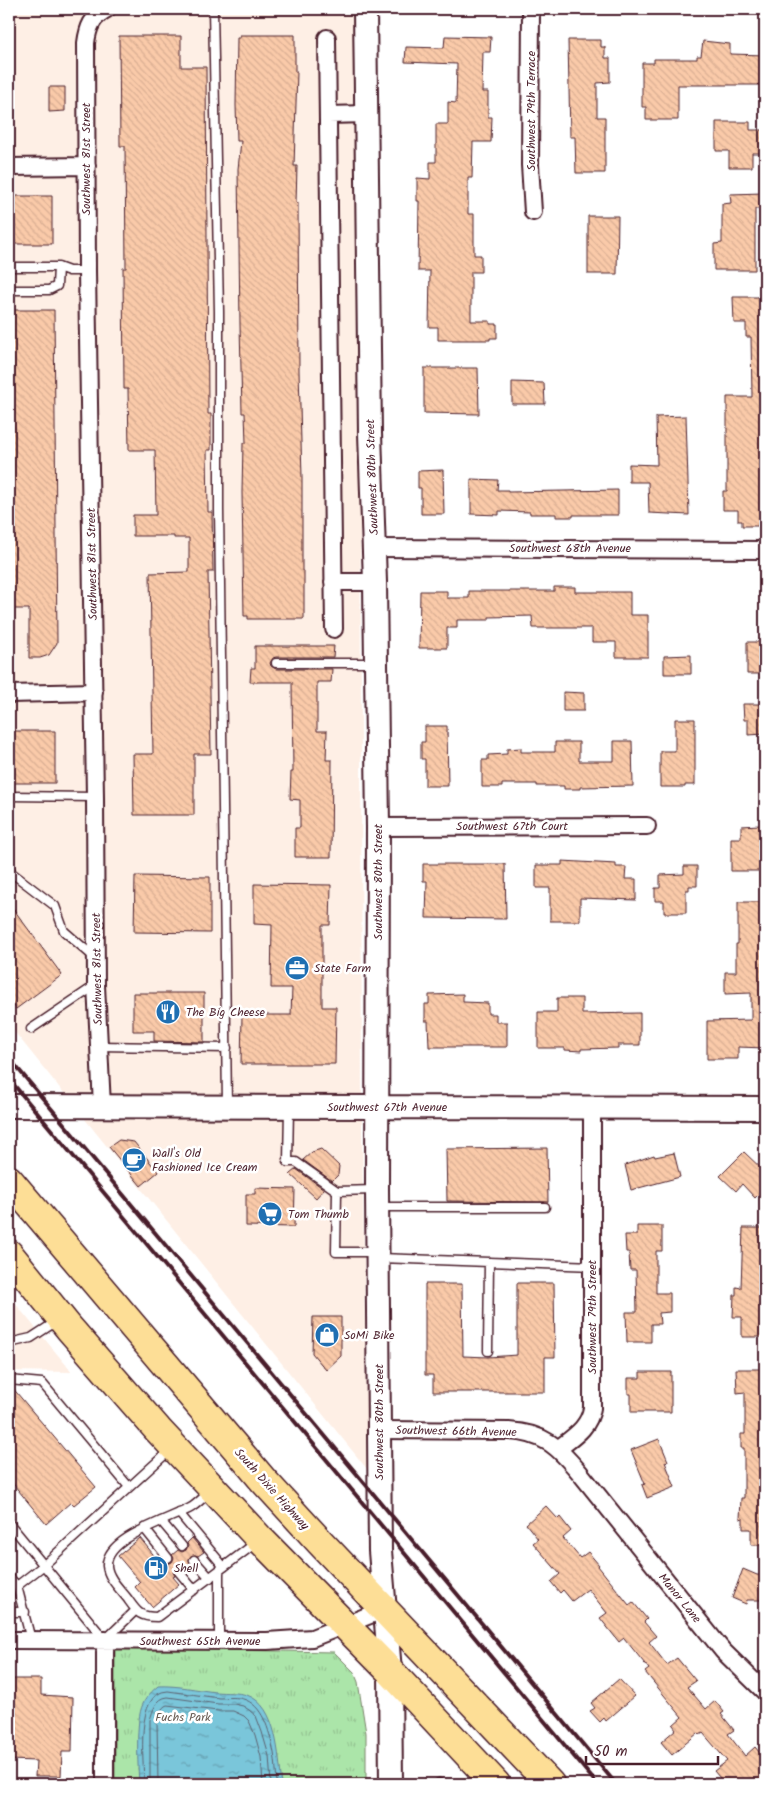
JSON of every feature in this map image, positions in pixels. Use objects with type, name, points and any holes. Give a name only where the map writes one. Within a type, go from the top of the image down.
[{"type":"highway","name":"South Dixie Highway","points":[[9,1180],[228,1440],[320,1542],[550,1784]]},
{"type":"highway","points":[[9,1254],[61,1319],[173,1447],[343,1625],[390,1671],[496,1784]]},
{"type":"street","name":"Southwest 80th Street","points":[[365,9],[370,433],[375,582],[378,827],[377,1199],[380,1552],[390,1671],[391,1784]]},
{"type":"street","name":"Southwest 79th Terrace","points":[[531,9],[530,166],[533,212]]},
{"type":"street","name":"Southwest 81st Street","points":[[99,13],[86,43],[96,985],[102,1106]]},
{"type":"street","points":[[327,38],[334,629]]},
{"type":"street","points":[[328,115],[367,114]]},
{"type":"street","points":[[9,167],[87,166]]},
{"type":"street","name":"Southwest 68th Avenue","points":[[374,548],[765,550]]},
{"type":"street","points":[[334,582],[375,582]]},
{"type":"street","points":[[9,694],[94,692]]},
{"type":"street","name":"Southwest 67th Court","points":[[378,827],[647,826]]},
{"type":"street","name":"Southwest 67th Avenue","points":[[9,1106],[765,1108]]},
{"type":"street","name":"Southwest 79th Street","points":[[558,1449],[584,1428],[591,1415],[592,1107]]},
{"type":"street","name":"Southwest 66th Avenue","points":[[379,1430],[524,1432],[542,1438],[558,1449]]},
{"type":"street","name":"Manor Lane","points":[[558,1449],[723,1651],[765,1692]]},
{"type":"street","name":"Southwest 65th Avenue","points":[[9,1640],[276,1641],[312,1638],[385,1609]]},
{"type":"street","points":[[105,1640],[105,1784]]},
{"type":"lane","points":[[213,9],[228,1107]]},
{"type":"lane","points":[[9,267],[58,267],[69,271],[87,271]]},
{"type":"lane","points":[[9,290],[49,290],[57,286],[58,267]]},
{"type":"lane","points":[[276,663],[376,663]]},
{"type":"lane","points":[[9,796],[95,797]]},
{"type":"lane","points":[[9,868],[12,874],[55,906],[64,931],[96,958]]},
{"type":"lane","points":[[31,1029],[96,985]]},
{"type":"lane","points":[[99,1046],[227,1048]]},
{"type":"lane","points":[[289,1107],[288,1162],[296,1162],[337,1191],[377,1199],[545,1207]]},
{"type":"lane","points":[[337,1191],[336,1252],[489,1262],[592,1266]]},
{"type":"lane","points":[[488,1351],[489,1262]]},
{"type":"lane","points":[[10,1342],[31,1338],[61,1319]]},
{"type":"lane","points":[[9,1380],[42,1383],[129,1487]]},
{"type":"lane","points":[[17,1586],[44,1565],[173,1447]]},
{"type":"lane","points":[[213,1489],[192,1507],[136,1532],[110,1554],[107,1565],[109,1575],[136,1610],[146,1617],[158,1617],[260,1539]]},
{"type":"lane","points":[[178,1513],[222,1569],[219,1641]]},
{"type":"lane","points":[[161,1520],[182,1546]]},
{"type":"lane","points":[[9,1523],[105,1640],[136,1610]]},
{"type":"lane","points":[[144,1528],[168,1558]]},
{"type":"lane","points":[[194,1560],[210,1578]]},
{"type":"lane","points":[[179,1572],[194,1590]]},
{"type":"lane","points":[[9,1577],[17,1586],[31,1640]]},
{"type":"lane","points":[[9,1612],[25,1612]]},
{"type":"shaded area","points":[[9,9],[359,9],[362,1126],[367,1469],[9,1025]]},
{"type":"shaded area","points":[[9,1296],[72,1372],[9,1371]]},
{"type":"green space","name":"Fuchs Park","points":[[115,1648],[334,1652],[354,1672],[358,1682],[366,1733],[366,1784],[115,1784]]},
{"type":"water","points":[[158,1686],[239,1693],[257,1701],[271,1721],[275,1734],[282,1784],[139,1784],[138,1743],[140,1711],[151,1692]]},
{"type":"building","points":[[240,35],[295,35],[295,72],[297,72],[294,166],[297,166],[296,203],[298,203],[304,619],[248,619],[248,616],[244,616],[242,492],[243,443],[246,443],[245,413],[242,413],[240,325],[238,169],[241,141],[237,141],[236,105],[237,38],[240,38]]},
{"type":"building","points":[[119,36],[181,36],[181,67],[206,67],[208,414],[211,414],[211,450],[207,450],[208,512],[212,512],[213,572],[208,572],[211,754],[194,754],[194,815],[134,815],[133,754],[153,754],[150,573],[189,572],[189,538],[133,536],[133,515],[156,515],[155,450],[129,450],[128,389],[124,389],[123,268],[126,268],[125,146],[120,146]]},
{"type":"building","points":[[445,36],[491,37],[490,52],[483,52],[482,92],[488,92],[488,117],[492,117],[491,142],[473,142],[472,178],[468,178],[468,214],[474,214],[474,255],[481,255],[481,272],[471,272],[471,321],[490,321],[490,324],[497,324],[497,338],[490,338],[490,340],[438,340],[438,327],[429,327],[430,271],[418,271],[419,201],[417,201],[417,178],[430,179],[430,162],[436,162],[436,124],[448,124],[448,102],[456,103],[457,64],[405,62],[406,47],[444,48]]},
{"type":"building","points":[[568,40],[601,40],[601,47],[605,47],[605,58],[610,58],[610,82],[597,83],[597,117],[605,117],[605,173],[576,173],[575,137],[570,137]]},
{"type":"building","points":[[703,41],[730,44],[730,54],[765,55],[765,85],[678,85],[678,120],[646,120],[646,107],[642,107],[642,63],[654,63],[654,59],[697,59],[697,56],[701,56]]},
{"type":"building","points":[[49,87],[65,87],[65,111],[49,112]]},
{"type":"building","points":[[716,122],[750,122],[750,130],[764,130],[764,153],[752,153],[752,167],[729,167],[729,151],[716,151]]},
{"type":"building","points":[[763,193],[764,209],[755,209],[755,270],[714,270],[714,244],[722,243],[722,204],[731,203],[730,194]]},
{"type":"building","points":[[9,196],[52,196],[52,244],[9,244]]},
{"type":"building","points":[[588,216],[618,216],[617,274],[588,274]]},
{"type":"building","points":[[733,297],[764,297],[765,526],[742,526],[742,521],[738,521],[738,510],[723,510],[723,491],[727,491],[727,397],[752,397],[751,337],[746,337],[746,323],[734,323]]},
{"type":"building","points":[[9,310],[54,310],[57,643],[49,655],[40,658],[29,658],[29,609],[9,609]]},
{"type":"building","points":[[424,368],[478,368],[479,414],[424,413]]},
{"type":"building","points":[[512,382],[544,383],[545,404],[512,404]]},
{"type":"building","points":[[686,416],[689,515],[649,513],[648,482],[629,482],[629,464],[657,465],[656,417]]},
{"type":"building","points":[[443,470],[444,514],[421,514],[421,488],[418,488],[418,471]]},
{"type":"building","points":[[471,479],[498,480],[497,490],[508,490],[508,492],[618,490],[618,515],[556,517],[556,514],[499,511],[499,515],[471,514]]},
{"type":"building","points":[[554,587],[575,587],[575,592],[630,592],[630,615],[648,615],[648,657],[616,657],[616,642],[592,642],[592,628],[533,628],[532,616],[489,617],[489,620],[457,620],[457,628],[447,628],[447,648],[419,648],[420,591],[447,591],[447,598],[469,598],[469,591],[554,591]]},
{"type":"building","points":[[747,642],[765,642],[765,674],[747,674]]},
{"type":"building","points":[[255,646],[334,646],[333,657],[276,657],[270,663],[276,669],[332,669],[331,682],[317,682],[317,731],[327,731],[326,760],[332,760],[331,857],[295,857],[295,828],[300,828],[300,800],[290,799],[291,772],[293,772],[292,682],[250,682],[251,668],[255,668]]},
{"type":"building","points":[[691,655],[691,674],[664,674],[664,656]]},
{"type":"building","points":[[563,692],[584,693],[584,711],[563,711]]},
{"type":"building","points":[[743,704],[765,704],[765,734],[748,735],[748,720],[744,720]]},
{"type":"building","points":[[675,719],[695,719],[695,785],[660,787],[660,751],[675,751]]},
{"type":"building","points":[[425,726],[447,726],[448,786],[425,786],[425,759],[421,759],[421,742],[425,742]]},
{"type":"building","points":[[9,731],[55,731],[55,783],[9,783]]},
{"type":"building","points":[[614,741],[632,741],[633,786],[564,789],[564,786],[502,784],[502,787],[482,787],[482,760],[488,760],[488,755],[507,754],[507,749],[521,748],[521,752],[555,752],[555,742],[579,742],[579,761],[614,761]]},
{"type":"building","points":[[760,825],[762,871],[731,871],[731,838],[741,838],[741,826]]},
{"type":"building","points":[[562,861],[616,864],[616,867],[626,867],[625,879],[636,879],[636,900],[580,898],[580,921],[550,921],[550,888],[536,888],[536,865],[562,865]]},
{"type":"building","points":[[423,864],[505,864],[506,919],[426,918],[427,881],[423,881]]},
{"type":"building","points":[[684,866],[697,866],[697,886],[689,886],[689,890],[686,890],[686,913],[664,913],[664,901],[655,901],[655,888],[660,888],[660,875],[684,874]]},
{"type":"building","points":[[135,876],[210,877],[210,933],[134,932]]},
{"type":"building","points":[[254,884],[331,885],[330,925],[322,925],[322,1007],[336,1007],[335,1064],[241,1064],[242,1015],[291,1015],[292,988],[271,988],[272,925],[254,924]]},
{"type":"building","points":[[738,902],[765,902],[765,1048],[738,1047],[738,1059],[707,1059],[707,1021],[751,1020],[751,993],[725,994],[725,972],[736,972]]},
{"type":"building","points":[[9,903],[62,975],[16,1009],[9,999]]},
{"type":"building","name":"The Big Cheese","points":[[133,993],[204,993],[204,1042],[154,1041],[154,1031],[133,1031]]},
{"type":"building","points":[[463,994],[463,1002],[488,1003],[488,1014],[496,1014],[496,1022],[507,1022],[507,1047],[429,1047],[428,1021],[425,1021],[425,1004],[429,1004],[429,995]]},
{"type":"building","points":[[557,998],[582,998],[582,1014],[640,1013],[640,1045],[618,1045],[618,1048],[581,1049],[581,1051],[565,1050],[565,1048],[538,1048],[538,1012],[557,1012]]},
{"type":"building","name":"Wall's Old Fashioned Ice Cream","points":[[119,1140],[134,1142],[158,1172],[141,1186],[109,1147]]},
{"type":"building","points":[[547,1148],[548,1202],[447,1201],[446,1149]]},
{"type":"building","points":[[321,1149],[339,1166],[338,1175],[332,1181],[303,1160],[312,1152]]},
{"type":"building","points":[[744,1152],[765,1172],[765,1188],[755,1198],[742,1184],[736,1191],[720,1176]]},
{"type":"building","points":[[674,1153],[680,1177],[631,1190],[625,1165],[654,1155],[655,1157]]},
{"type":"building","points":[[296,1169],[324,1189],[316,1198],[290,1174]]},
{"type":"building","name":"Tom Thumb","points":[[255,1188],[295,1189],[294,1227],[246,1226],[246,1194],[255,1194]]},
{"type":"building","points":[[637,1226],[662,1226],[662,1251],[656,1251],[656,1293],[670,1293],[670,1312],[659,1313],[660,1324],[651,1324],[651,1342],[627,1342],[626,1312],[637,1312],[636,1270],[630,1270],[629,1252],[626,1252],[625,1235],[637,1235]]},
{"type":"building","points":[[743,1228],[765,1228],[765,1270],[761,1270],[760,1304],[765,1304],[765,1337],[742,1337],[742,1317],[733,1317],[736,1287],[741,1288]]},
{"type":"building","points":[[517,1283],[554,1283],[555,1357],[545,1357],[545,1392],[433,1392],[433,1375],[425,1375],[425,1284],[462,1284],[463,1356],[488,1357],[517,1355]]},
{"type":"building","name":"SoMi Bike","points":[[313,1317],[341,1317],[341,1356],[326,1370],[312,1353]]},
{"type":"building","points":[[736,1369],[763,1369],[763,1377],[765,1377],[765,1545],[751,1545],[751,1529],[743,1529],[743,1518],[740,1519],[741,1498],[744,1498],[744,1448],[741,1448],[741,1434],[745,1434],[745,1392],[737,1393]]},
{"type":"building","points":[[640,1372],[671,1372],[671,1412],[631,1412],[631,1394],[628,1394],[628,1378],[640,1378]]},
{"type":"building","points":[[9,1386],[11,1386],[96,1487],[74,1505],[71,1502],[46,1524],[9,1479]]},
{"type":"building","points":[[659,1439],[668,1461],[665,1462],[675,1487],[647,1498],[642,1485],[645,1484],[631,1450]]},
{"type":"building","points":[[546,1506],[558,1519],[560,1517],[571,1531],[563,1538],[580,1558],[588,1552],[629,1605],[633,1602],[647,1619],[644,1622],[656,1636],[649,1642],[667,1665],[677,1658],[696,1681],[687,1687],[706,1709],[715,1701],[724,1712],[721,1714],[734,1730],[728,1734],[745,1756],[755,1747],[765,1759],[765,1784],[725,1784],[714,1771],[727,1761],[703,1733],[700,1735],[698,1733],[672,1755],[661,1742],[676,1729],[673,1725],[682,1717],[645,1672],[649,1669],[624,1638],[619,1642],[600,1618],[607,1613],[588,1589],[572,1601],[563,1590],[560,1593],[551,1582],[560,1574],[533,1543],[538,1539],[526,1524]]},
{"type":"building","name":"Shell","points":[[140,1538],[161,1564],[172,1562],[174,1558],[172,1555],[178,1550],[182,1552],[186,1550],[187,1543],[192,1538],[204,1552],[198,1556],[191,1556],[189,1559],[190,1564],[184,1569],[179,1566],[175,1568],[173,1572],[175,1576],[173,1577],[179,1584],[152,1607],[135,1587],[140,1582],[118,1556]]},
{"type":"building","points":[[743,1569],[757,1575],[765,1575],[765,1600],[747,1600],[746,1604],[732,1598]]},
{"type":"building","points":[[9,1679],[41,1679],[41,1695],[73,1697],[72,1752],[62,1752],[61,1776],[35,1776],[36,1761],[9,1760]]},
{"type":"building","points":[[619,1679],[635,1696],[606,1721],[604,1718],[600,1722],[590,1711],[595,1708],[591,1703]]},
{"type":"railway","points":[[9,1058],[616,1784]]},
{"type":"railway","points":[[9,1079],[597,1784]]},
{"type":"place","name":"State Farm","points":[[297,968]]},
{"type":"place","name":"The Big Cheese","points":[[168,1012]]},
{"type":"place","name":"Wall's Old Fashioned Ice Cream","points":[[134,1160]]},
{"type":"place","name":"Tom Thumb","points":[[270,1214]]},
{"type":"place","name":"SoMi Bike","points":[[327,1335]]},
{"type":"place","name":"Shell","points":[[156,1568]]}]
